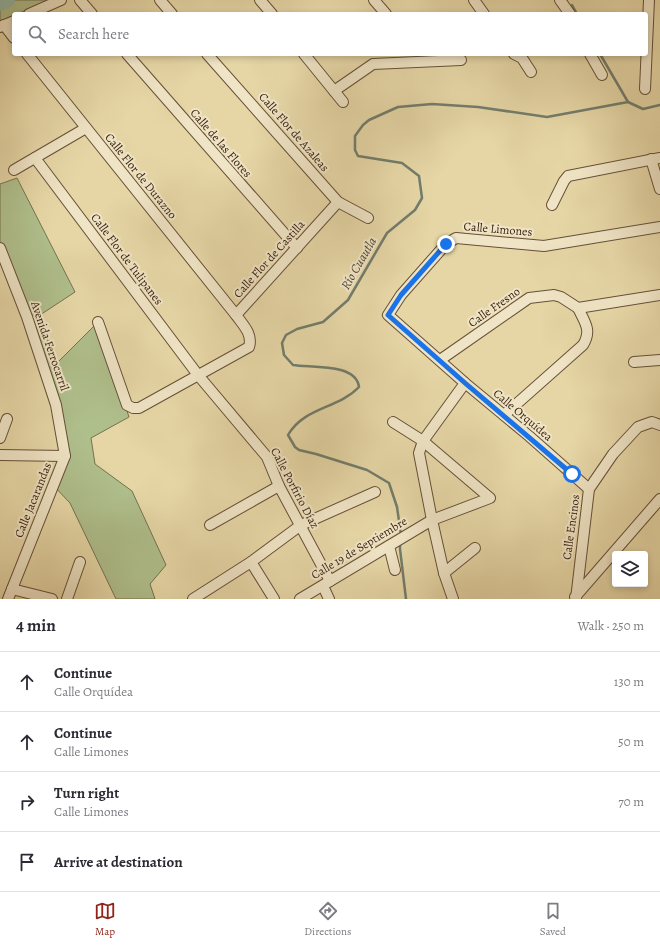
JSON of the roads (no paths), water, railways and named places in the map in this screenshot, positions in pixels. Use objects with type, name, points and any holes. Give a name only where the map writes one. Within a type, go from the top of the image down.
[{"type":"street","points":[[33,12],[60,0]]},
{"type":"street","points":[[80,0],[90,12]]},
{"type":"street","points":[[160,0],[170,12]]},
{"type":"street","points":[[260,0],[270,12]]},
{"type":"street","points":[[374,0],[384,12]]},
{"type":"street","points":[[474,0],[483,12]]},
{"type":"street","points":[[648,18],[649,0]]},
{"type":"street","points":[[12,22],[2,26],[12,36]]},
{"type":"street","name":"Calle Flor de Durazno","points":[[29,56],[236,315]]},
{"type":"street","name":"Calle de las Flores","points":[[129,56],[296,248]]},
{"type":"street","name":"Calle Flor de Azaleas","points":[[209,56],[338,202],[368,218]]},
{"type":"street","points":[[306,56],[343,102]]},
{"type":"street","points":[[518,56],[522,58],[531,72]]},
{"type":"street","points":[[591,56],[602,75]]},
{"type":"street","points":[[644,89],[646,56]]},
{"type":"street","points":[[334,91],[372,64],[422,58],[461,60]]},
{"type":"street","points":[[14,170],[86,128]]},
{"type":"street","name":"Calle Flor de Tulipanes","points":[[35,158],[198,375]]},
{"type":"street","points":[[552,205],[568,176],[656,158],[660,190]]},
{"type":"street","name":"Calle Flor de Castilla","points":[[98,322],[127,405],[133,408],[139,408],[249,347],[251,336],[236,315],[338,202]]},
{"type":"street","name":"Calle Limones","points":[[440,360],[388,315],[401,295],[446,244],[456,238],[464,238],[544,246],[660,227]]},
{"type":"street","name":"Avenida Ferrocarril","points":[[0,248],[27,317],[56,405],[65,456]]},
{"type":"street","name":"Calle Fresno","points":[[440,360],[529,298],[554,295],[561,297],[578,308]]},
{"type":"street","points":[[504,415],[583,345],[588,337],[588,330],[578,308],[660,295]]},
{"type":"street","name":"Calle Orquídea","points":[[440,360],[589,489]]},
{"type":"street","points":[[634,362],[660,360]]},
{"type":"street","name":"Calle Porfirio Díaz","points":[[198,375],[267,457],[279,486],[301,525],[327,583],[329,599]]},
{"type":"street","points":[[453,599],[444,573],[419,453],[423,442],[465,383]]},
{"type":"street","points":[[0,438],[7,419]]},
{"type":"street","points":[[393,422],[423,442]]},
{"type":"street","name":"Calle Encinos","points":[[575,598],[589,489],[613,454],[638,427],[652,422],[660,424]]},
{"type":"street","name":"Calle 19 de Septiembre","points":[[300,599],[432,520],[490,498],[423,442]]},
{"type":"street","points":[[0,455],[65,456]]},
{"type":"street","name":"Calle Jacarandas","points":[[8,599],[65,456]]},
{"type":"street","points":[[210,525],[279,486]]},
{"type":"street","points":[[194,599],[251,562],[301,525],[375,492]]},
{"type":"street","points":[[575,598],[660,499]]},
{"type":"street","points":[[389,546],[395,570]]},
{"type":"street","points":[[444,573],[475,548]]},
{"type":"street","points":[[67,599],[80,562]]},
{"type":"street","points":[[251,562],[274,599]]},
{"type":"street","points":[[12,589],[52,599]]},
{"type":"waterway","points":[[0,3],[7,0]]},
{"type":"waterway","name":"Río Cuautla","points":[[572,5],[576,12]]},
{"type":"waterway","name":"Río Cuautla","points":[[401,535],[397,507],[389,483],[367,470],[299,450],[295,447],[288,435],[303,419],[312,413],[341,400],[359,387],[356,379],[342,370],[293,365],[284,355],[282,343],[286,335],[297,329],[323,322],[348,300],[387,233],[415,210],[422,198],[419,176],[402,163],[358,156],[355,150],[355,136],[363,125],[369,120],[398,107],[432,104],[478,107],[547,117],[628,102],[601,56]]},
{"type":"waterway","points":[[628,102],[643,109],[660,105]]},
{"type":"waterway","name":"Río Cuautla","points":[[400,542],[406,599]]}]
